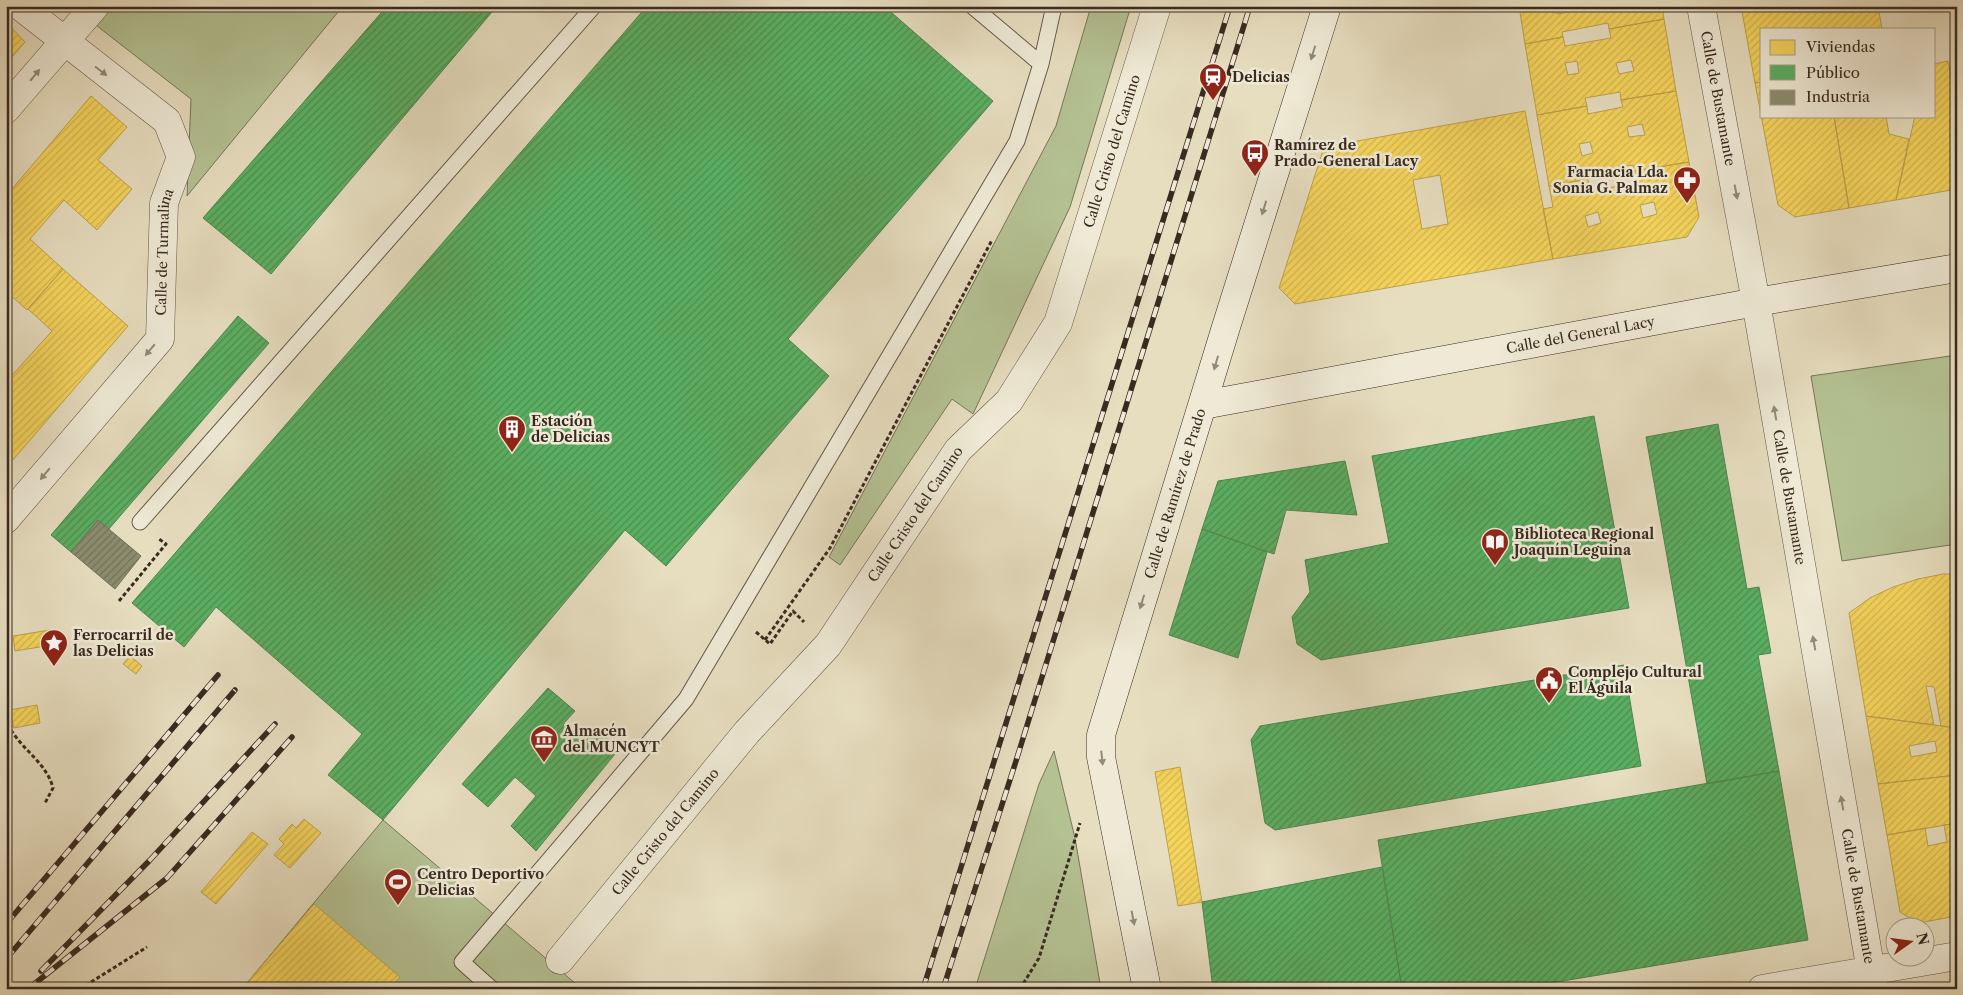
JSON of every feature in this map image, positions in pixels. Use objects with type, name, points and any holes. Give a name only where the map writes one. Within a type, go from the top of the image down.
[{"type":"street","name":"Calle de Turmalina","points":[[6,519],[160,339],[164,203],[181,157],[166,121],[63,42],[20,6]]},
{"type":"street","points":[[6,109],[95,6]]},
{"type":"street","name":"Calle Cristo del Camino","points":[[560,960],[748,732],[828,645],[958,450],[1009,401],[1048,339],[1058,323],[1157,6]]},
{"type":"street","name":"Calle de Ramírez de Prado","points":[[1147,989],[1101,757],[1101,735],[1327,6]]},
{"type":"street","name":"Calle de Bustamante","points":[[1701,6],[1756,302],[1872,980]]},
{"type":"street","name":"Calle del General Lacy","points":[[1203,405],[1756,302],[1957,268]]},
{"type":"street","points":[[1762,989],[1872,980],[1957,956]]},
{"type":"lane","points":[[140,522],[594,6]]},
{"type":"lane","points":[[972,6],[1041,64]]},
{"type":"lane","points":[[492,989],[462,962],[686,699],[1017,141],[1041,64],[1054,6]]},
{"type":"path","points":[[765,640],[830,548],[993,238]]},
{"type":"path","points":[[119,601],[166,544],[140,522]]},
{"type":"path","points":[[770,644],[793,611]]},
{"type":"path","points":[[11,730],[18,742],[47,771],[53,788],[45,804]]},
{"type":"path","points":[[1020,989],[1039,958],[1081,820]]},
{"type":"path","points":[[80,989],[147,947]]},
{"type":"green space","points":[[105,6],[343,6],[187,196],[191,99],[92,22]]},
{"type":"green space","points":[[1091,6],[1131,6],[1070,207],[973,414],[952,399],[840,565],[829,557],[1056,126]]},
{"type":"green space","points":[[1957,355],[1957,544],[1842,561],[1811,376]]},
{"type":"green space","points":[[1054,751],[1075,838],[1101,989],[975,989],[1039,784]]},
{"type":"green space","name":"Centro Deportivo Delicias","points":[[383,820],[576,984],[584,989],[242,989]]},
{"type":"building: Viviendas","points":[[1519,6],[1556,6],[1557,14],[1569,12],[1567,6],[1662,6],[1664,19],[1609,29],[1608,23],[1562,32],[1563,37],[1525,44]]},
{"type":"building: Viviendas","points":[[1741,6],[1878,6],[1882,28],[1760,28],[1760,82],[1755,83]]},
{"type":"building: Viviendas","points":[[1664,19],[1676,91],[1621,100],[1620,92],[1585,98],[1587,106],[1537,115],[1525,44],[1563,37],[1565,46],[1611,38],[1609,29]],"holes":[[[1631,60],[1634,71],[1619,74],[1616,63]],[[1577,61],[1579,73],[1568,75],[1565,63]]]},
{"type":"building: Viviendas","points":[[6,22],[25,42],[6,64]]},
{"type":"building: Viviendas","points":[[1948,61],[1955,98],[1957,97],[1957,189],[1896,200],[1915,118],[1936,118],[1936,64]]},
{"type":"building: Viviendas","points":[[1760,82],[1760,110],[1755,83]]},
{"type":"building: Viviendas","points":[[1676,91],[1689,162],[1634,171],[1633,165],[1586,172],[1588,179],[1549,186],[1537,115],[1587,106],[1588,114],[1623,107],[1621,100]],"holes":[[[1642,124],[1645,135],[1629,137],[1627,127]],[[1590,142],[1593,153],[1582,156],[1579,144]]]},
{"type":"building: Viviendas","points":[[91,96],[127,127],[98,160],[132,189],[97,230],[64,200],[30,239],[63,269],[27,310],[6,291],[6,196]]},
{"type":"building: Viviendas","points":[[1525,111],[1553,259],[1295,304],[1279,288],[1324,147]],"holes":[[[1440,175],[1448,224],[1422,229],[1413,180]]]},
{"type":"building: Viviendas","points":[[1762,118],[1834,118],[1849,208],[1795,217],[1778,205]]},
{"type":"building: Viviendas","points":[[1834,118],[1886,118],[1889,134],[1909,139],[1896,200],[1849,208]]},
{"type":"building: Viviendas","points":[[1689,162],[1699,217],[1687,237],[1553,259],[1543,209],[1553,207],[1549,186],[1588,179],[1590,191],[1637,183],[1634,171]],"holes":[[[1654,202],[1657,214],[1643,218],[1640,205]],[[1598,212],[1601,223],[1588,227],[1585,216]]]},
{"type":"building: Viviendas","points":[[63,269],[128,326],[6,468],[6,382],[52,331],[28,309]]},
{"type":"building: Viviendas","points":[[1943,574],[1957,574],[1957,728],[1941,726],[1934,687],[1926,686],[1934,725],[1866,716],[1849,613],[1870,598],[1893,587]]},
{"type":"building: Viviendas","points":[[50,630],[52,645],[15,651],[13,636]]},
{"type":"building: Viviendas","points":[[130,656],[142,666],[136,674],[123,664]]},
{"type":"building: Viviendas","points":[[37,705],[40,723],[14,728],[10,710]]},
{"type":"building: Viviendas","points":[[1866,716],[1957,728],[1957,775],[1878,784]],"holes":[[[1935,741],[1937,752],[1911,757],[1909,746]]]},
{"type":"building: Viviendas","points":[[1180,767],[1202,902],[1178,906],[1155,772]]},
{"type":"building: Viviendas","points":[[1957,775],[1957,823],[1887,835],[1878,784]]},
{"type":"building: Viviendas","points":[[304,819],[321,833],[290,868],[274,855],[284,844],[279,839],[292,824],[296,828]]},
{"type":"building: Viviendas","points":[[1957,823],[1957,916],[1936,920],[1936,918],[1910,918],[1900,912],[1887,835],[1925,828],[1928,846],[1947,842],[1944,825]]},
{"type":"building: Viviendas","points":[[252,832],[268,844],[216,904],[201,892]]},
{"type":"building: Viviendas","points":[[314,904],[400,977],[389,989],[242,989]]},
{"type":"building: Público","points":[[387,6],[497,6],[271,274],[203,218]]},
{"type":"building: Público","name":"Estación de Delicias","points":[[647,6],[884,6],[993,101],[788,339],[829,376],[666,566],[625,530],[383,820],[328,775],[362,734],[216,607],[184,647],[132,603]]},
{"type":"building: Público","points":[[238,316],[269,343],[108,530],[98,520],[71,552],[51,535]]},
{"type":"building: Público","points":[[1594,416],[1629,608],[1321,660],[1297,644],[1292,617],[1310,592],[1305,560],[1389,543],[1372,456]]},
{"type":"building: Público","points":[[1718,424],[1747,589],[1759,587],[1771,653],[1758,655],[1779,771],[1707,784],[1646,437]]},
{"type":"building: Público","points":[[1345,461],[1357,515],[1286,510],[1274,554],[1202,529],[1218,481]]},
{"type":"building: Público","points":[[1202,529],[1267,552],[1238,658],[1169,635]]},
{"type":"building: Público","points":[[1624,665],[1641,766],[1275,830],[1265,823],[1251,740],[1260,726]]},
{"type":"building: Público","name":"Almacén del MUNCYT","points":[[548,688],[575,711],[564,723],[584,741],[595,728],[619,749],[536,851],[511,826],[536,796],[515,777],[488,807],[462,784]]},
{"type":"building: Público","points":[[1779,771],[1808,940],[1515,989],[1402,989],[1378,840]]},
{"type":"building: Público","points":[[1382,867],[1402,989],[1213,989],[1202,902]]},
{"type":"building: Industria","points":[[98,520],[141,556],[115,589],[71,552]]},
{"type":"railway","points":[[923,989],[1230,6]]},
{"type":"railway","points":[[943,989],[1016,761],[1250,6]]},
{"type":"railway","points":[[6,924],[218,675]]},
{"type":"railway","points":[[6,959],[235,690]]},
{"type":"railway","points":[[41,971],[150,860],[275,724]]},
{"type":"railway","points":[[28,989],[167,878],[292,737]]},
{"type":"place","name":"Delicias","points":[[1213,101]]},
{"type":"place","name":"Ramírez de Prado-General Lacy","points":[[1255,177]]},
{"type":"place","name":"Farmacia Lda. Sonia G. Palmaz","points":[[1687,204]]},
{"type":"place","name":"Estación de Delicias","points":[[512,453]]},
{"type":"place","name":"Biblioteca Regional Joaquín Leguina","points":[[1495,566]]},
{"type":"place","name":"Ferrocarril de las Delicias","points":[[54,667]]},
{"type":"place","name":"Complejo Cultural El Águila","points":[[1549,704]]},
{"type":"place","name":"Almacén del MUNCYT","points":[[544,763]]},
{"type":"place","name":"Centro Deportivo Delicias","points":[[398,906]]}]
